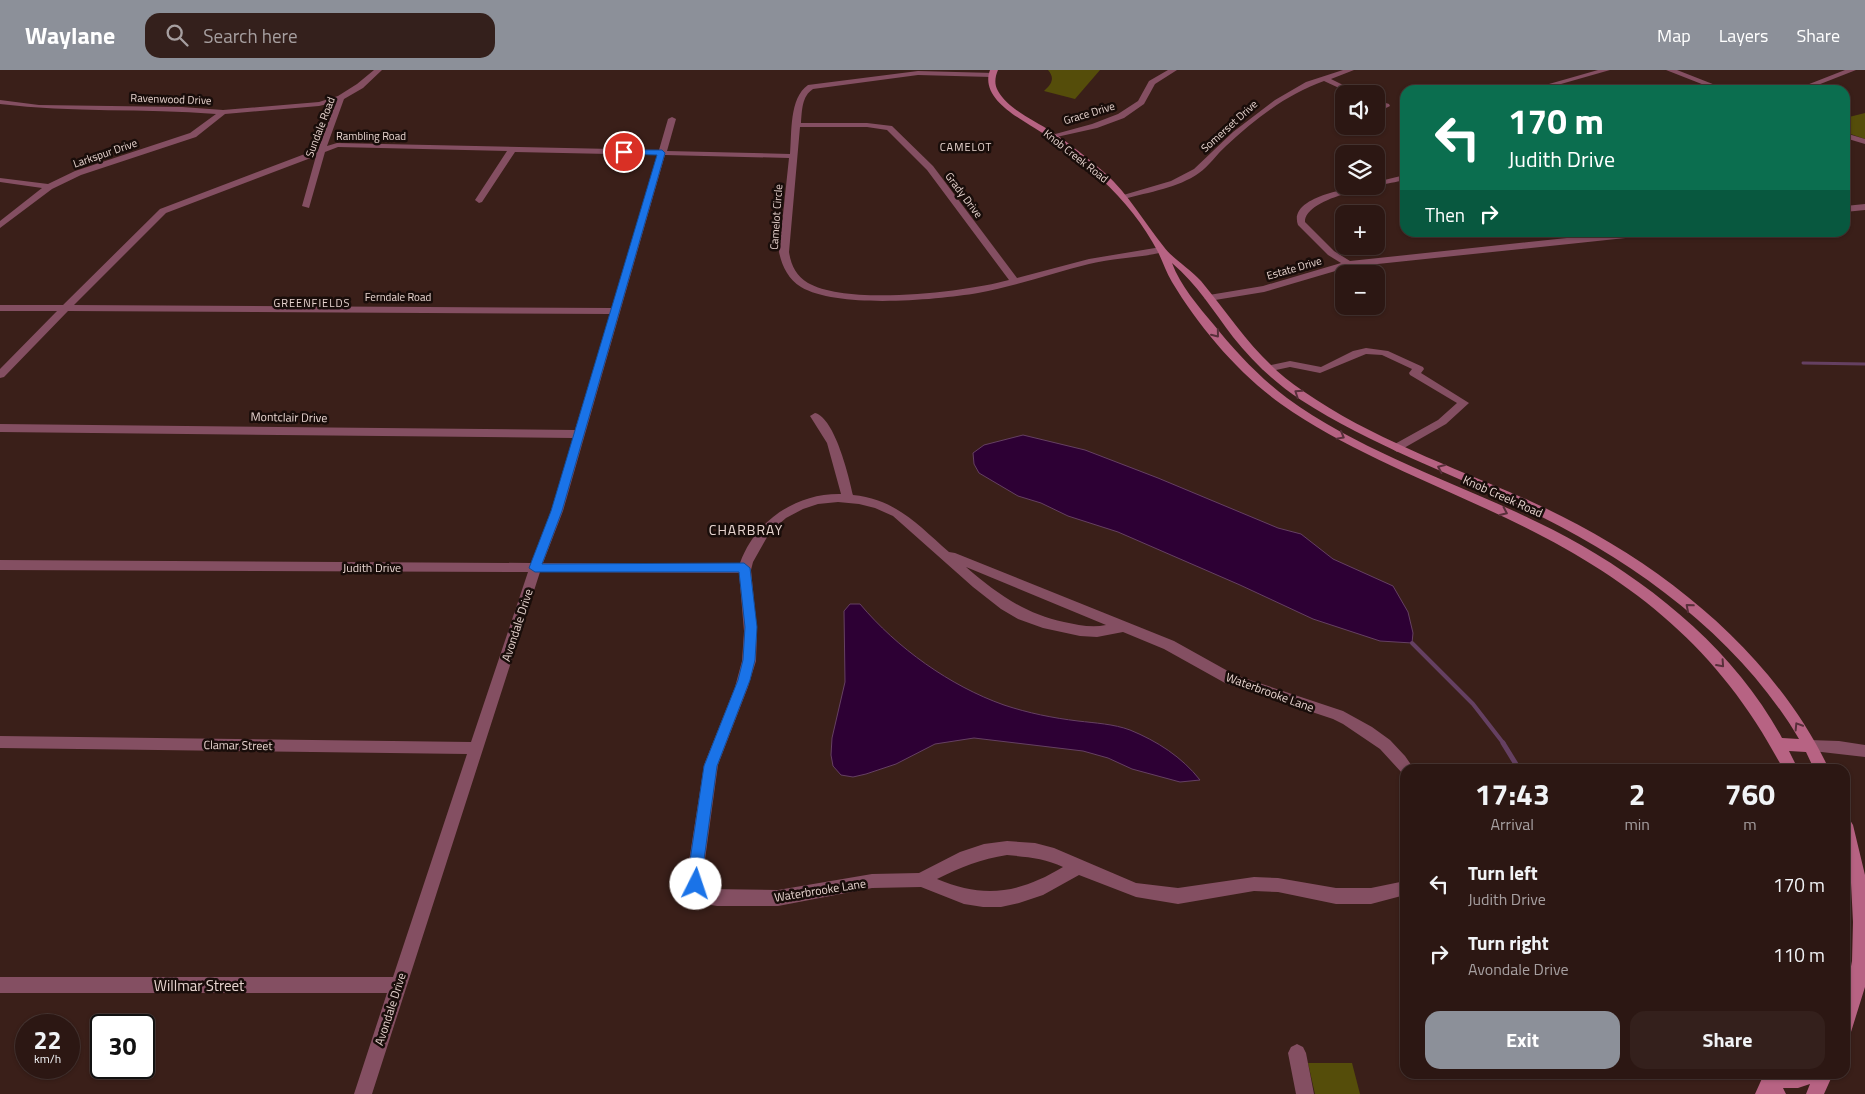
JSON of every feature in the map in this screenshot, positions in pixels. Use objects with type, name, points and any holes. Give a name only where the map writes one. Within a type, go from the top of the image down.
[{"type":"main road","name":"Knob Creek Road","points":[[992,72],[992,86],[998,96],[1102,175],[1124,196],[1161,250],[1173,277],[1203,318],[1252,375],[1308,417],[1340,435],[1554,535],[1602,563],[1677,619],[1700,640],[1762,714],[1789,764]]},
{"type":"main road","name":"Knob Creek Road","points":[[1161,250],[1190,275],[1250,351],[1283,382],[1325,410],[1397,448],[1496,492],[1604,544],[1662,586],[1721,636],[1756,672],[1798,725],[1819,764]]},
{"type":"main road","points":[[1173,277],[1187,290],[1209,298]]},
{"type":"main road","points":[[1203,318],[1202,305],[1209,298]]},
{"type":"main road","points":[[1252,375],[1267,369]]},
{"type":"main road","points":[[1388,458],[1397,448]]},
{"type":"main road","points":[[1486,504],[1496,492]]},
{"type":"main road","points":[[1602,563],[1639,580],[1662,586],[1662,594],[1677,619]]},
{"type":"main road","points":[[1779,744],[1809,746]]},
{"type":"main road","points":[[1850,840],[1856,857],[1862,906],[1863,939],[1858,980],[1850,1008]]},
{"type":"main road","points":[[1770,1083],[1798,1079]]},
{"type":"main road","points":[[1815,1094],[1822,1079]]},
{"type":"street","name":"Sundale Road","points":[[306,206],[321,150],[341,98],[360,86],[378,70]]},
{"type":"street","name":"Grace Drive","points":[[1052,136],[1094,126],[1121,116],[1141,102],[1152,83],[1173,70]]},
{"type":"street","name":"Somerset Drive","points":[[1124,196],[1187,178],[1197,171],[1247,121],[1266,107],[1310,84],[1350,70]]},
{"type":"street","points":[[1550,85],[1602,70]]},
{"type":"street","points":[[1670,70],[1710,85]]},
{"type":"street","points":[[1812,85],[1852,70]]},
{"type":"street","name":"Camelot Circle","points":[[992,72],[918,73],[811,87],[805,91],[800,97],[784,252],[786,263],[791,273],[808,287],[838,296],[883,296],[977,290],[1015,282],[1104,258],[1161,250]]},
{"type":"street","points":[[1326,79],[1339,85]]},
{"type":"street","name":"Ravenwood Drive","points":[[0,102],[46,107],[182,109],[223,112],[319,104],[341,98]]},
{"type":"street","name":"Larkspur Drive","points":[[0,225],[49,187],[86,170],[193,135],[223,112]]},
{"type":"street","name":"Avondale Drive","points":[[363,1094],[535,568],[557,511],[578,434],[672,119]]},
{"type":"street","name":"Grady Drive","points":[[798,125],[872,125],[889,128],[930,168],[1015,282]]},
{"type":"street","points":[[1850,136],[1865,142]]},
{"type":"street","name":"Rambling Road","points":[[0,375],[163,211],[190,199],[336,145],[793,156]]},
{"type":"street","points":[[479,200],[513,149]]},
{"type":"street","points":[[1385,183],[1400,178]]},
{"type":"street","points":[[0,180],[49,187]]},
{"type":"street","points":[[1339,195],[1310,204],[1301,216],[1301,223],[1331,253],[1348,264]]},
{"type":"street","points":[[1850,208],[1865,207]]},
{"type":"street","name":"Estate Drive","points":[[1209,298],[1264,289],[1348,264],[1606,237]]},
{"type":"street","name":"Ferndale Road","points":[[0,308],[615,311]]},
{"type":"street","points":[[1267,369],[1286,364],[1312,370],[1322,370],[1352,354],[1378,350],[1419,369],[1414,373],[1464,403],[1442,422],[1397,448]]},
{"type":"street","points":[[815,416],[821,422],[833,448],[848,498]]},
{"type":"street","name":"Montclair Drive","points":[[0,428],[578,434]]},
{"type":"street","name":"Waterbrooke Lane","points":[[1078,867],[1055,882],[1036,890],[1014,898],[991,901],[966,897],[921,880],[872,881],[778,898],[717,898],[705,896],[699,891],[695,874],[711,766],[744,680],[749,660],[751,627],[744,568],[759,537],[766,528],[787,512],[813,501],[836,497],[848,498],[874,503],[897,513],[977,584],[1006,606],[1043,623],[1080,631],[1097,632],[1124,627]]},
{"type":"street","name":"Waterbrooke Lane","points":[[941,552],[1168,645],[1230,679],[1338,715],[1354,723],[1389,748],[1403,764]]},
{"type":"street","name":"Judith Drive","points":[[0,565],[744,568]]},
{"type":"street","name":"Clamar Street","points":[[0,742],[477,748]]},
{"type":"street","points":[[1809,746],[1839,747],[1865,751]]},
{"type":"street","name":"Waterbrooke Lane","points":[[921,880],[960,860],[984,851],[1007,848],[1035,850],[1054,855],[1078,867],[1136,890],[1178,896],[1254,884],[1278,885],[1336,896],[1371,896],[1400,889]]},
{"type":"street","name":"Willmar Street","points":[[0,985],[398,985]]},
{"type":"street","points":[[1297,1054],[1305,1094]]},
{"type":"shaded area","points":[[1048,70],[1100,70],[1075,99],[1044,91],[1052,81]]},
{"type":"shaded area","points":[[1865,113],[1865,139],[1850,134],[1850,117]]},
{"type":"shaded area","points":[[1023,435],[1085,450],[1278,528],[1301,534],[1333,559],[1393,586],[1408,612],[1413,633],[1412,643],[1380,641],[1313,619],[1118,532],[1068,516],[1041,503],[1018,496],[979,473],[974,464],[973,453],[984,445]]},
{"type":"shaded area","points":[[850,604],[860,604],[891,636],[908,650],[944,676],[964,687],[1004,705],[1041,715],[1111,725],[1130,730],[1168,750],[1200,780],[1180,782],[1132,769],[1108,758],[1083,751],[974,738],[935,744],[896,764],[866,774],[853,777],[841,775],[833,766],[831,755],[832,738],[845,682],[844,611]]},
{"type":"shaded area","points":[[1308,1063],[1352,1063],[1360,1094],[1315,1094]]},
{"type":"waterway","points":[[1803,363],[1865,364]]},
{"type":"waterway","points":[[1412,643],[1473,704],[1504,744]]},
{"type":"waterway","points":[[1503,743],[1516,764]]},
{"type":"district","name":"CAMELOT","points":[[966,147]]},
{"type":"district","name":"GREENFIELDS","points":[[312,303]]},
{"type":"district","name":"CHARBRAY","points":[[746,529]]},
{"type":"route","points":[[624,152],[662,153],[578,434],[557,511],[535,568],[744,568],[751,627],[749,660],[744,680],[711,766],[695,874],[696,884]]}]
